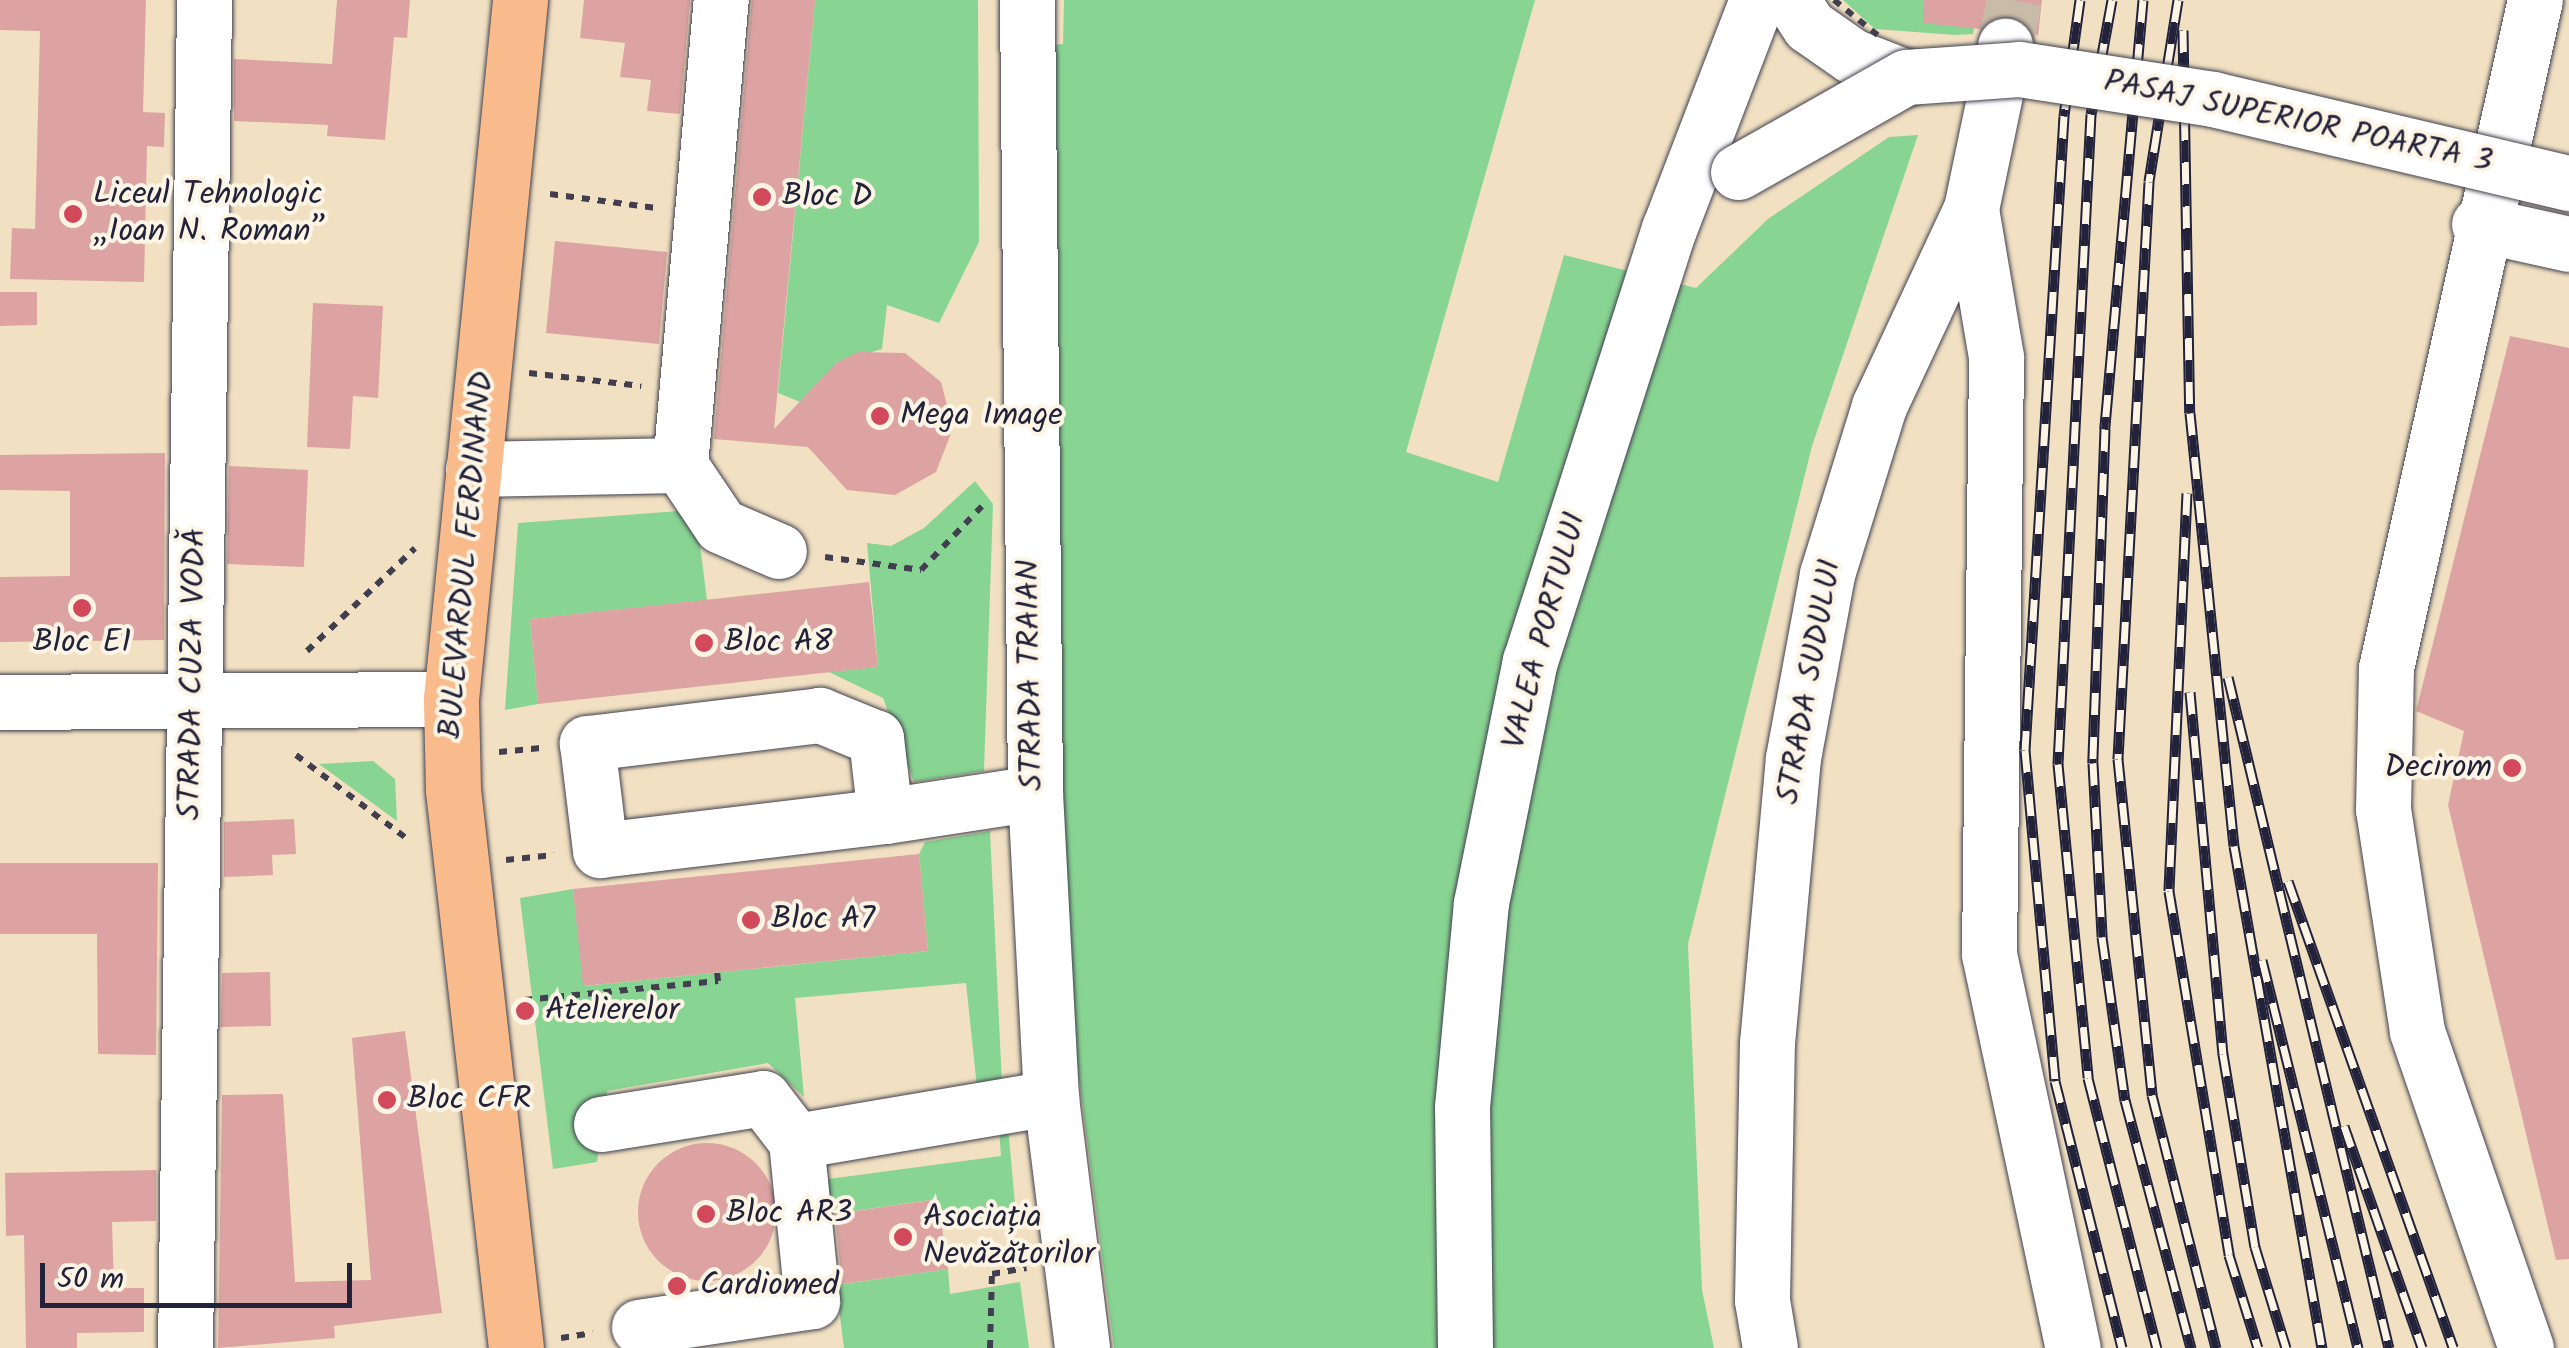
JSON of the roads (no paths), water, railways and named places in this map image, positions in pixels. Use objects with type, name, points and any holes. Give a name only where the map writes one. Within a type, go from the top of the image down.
[{"type":"main road","name":"BULEVARDUL FERDINAND","points":[[516,1348],[452,790],[451,699],[520,0]]},
{"type":"street","name":"STRADA CUZA VODĂ","points":[[184,1348],[204,0]]},
{"type":"street","points":[[721,0],[680,465],[721,526],[780,550]]},
{"type":"street","name":"STRADA TRAIAN","points":[[1027,0],[1034,793],[1051,1098],[1082,1348]]},
{"type":"street","points":[[2526,1348],[2417,1031],[2383,810],[2386,668],[2479,224],[2535,0]]},
{"type":"street","name":"PASAJ SUPERIOR POARTA 3","points":[[1782,3],[1852,56],[1906,78]]},
{"type":"street","name":"VALEA PORTULUI","points":[[1465,1348],[1462,1107],[1481,903],[1530,662],[1669,229],[1782,3]]},
{"type":"street","name":"STRADA SUDULUI","points":[[1770,1348],[1762,1300],[1766,1043],[1792,758],[1826,574],[1879,406],[1971,209],[2005,46]]},
{"type":"street","name":"PASAJ SUPERIOR POARTA 3","points":[[1669,229],[1738,172],[1906,78],[2019,69],[2117,81],[2569,183]]},
{"type":"street","points":[[1971,209],[1996,357],[1988,954],[2073,1348]]},
{"type":"street","points":[[2479,224],[2569,244]]},
{"type":"street","points":[[474,469],[680,465]]},
{"type":"street","points":[[0,702],[451,699]]},
{"type":"street","points":[[885,816],[876,738],[820,715],[588,742],[600,850],[885,816],[1034,793]]},
{"type":"street","points":[[601,1124],[763,1098],[796,1141],[812,1302],[638,1327]]},
{"type":"street","points":[[796,1141],[1051,1098]]},
{"type":"tunnel","points":[[2005,46],[2014,0]]},
{"type":"railway","points":[[2080,0],[2064,116],[2025,750],[2055,1081],[2122,1348]]},
{"type":"railway","points":[[2112,0],[2091,114],[2058,764],[2088,1078],[2157,1348]]},
{"type":"railway","points":[[2143,0],[2105,429],[2093,763],[2102,937],[2125,1100],[2191,1348]]},
{"type":"railway","points":[[2178,0],[2149,182],[2118,759],[2152,1095],[2216,1348]]},
{"type":"railway","points":[[2183,30],[2190,413],[2234,846],[2322,1348]]},
{"type":"railway","points":[[2187,493],[2169,891],[2229,1255],[2258,1348]]},
{"type":"railway","points":[[2228,677],[2389,1348]]},
{"type":"railway","points":[[2190,692],[2223,1054],[2255,1247],[2286,1348]]},
{"type":"railway","points":[[2288,881],[2453,1348]]},
{"type":"railway","points":[[2262,960],[2358,1348]]},
{"type":"railway","points":[[2344,1126],[2422,1348]]},
{"type":"place","name":"Bloc D","points":[[762,197]]},
{"type":"place","name":"Liceul Tehnologic „Ioan N. Roman”","points":[[73,214]]},
{"type":"place","name":"Mega Image","points":[[880,416]]},
{"type":"place","name":"Bloc E1","points":[[82,608]]},
{"type":"place","name":"Bloc A8","points":[[704,643]]},
{"type":"place","name":"Decirom","points":[[2512,768]]},
{"type":"place","name":"Bloc A7","points":[[751,920]]},
{"type":"place","name":"Atelierelor","points":[[525,1011]]},
{"type":"place","name":"Bloc CFR","points":[[387,1100]]},
{"type":"place","name":"Bloc AR3","points":[[706,1214]]},
{"type":"place","name":"Asociația Nevăzătorilor","points":[[903,1237]]},
{"type":"place","name":"Cardiomed","points":[[677,1286]]}]
